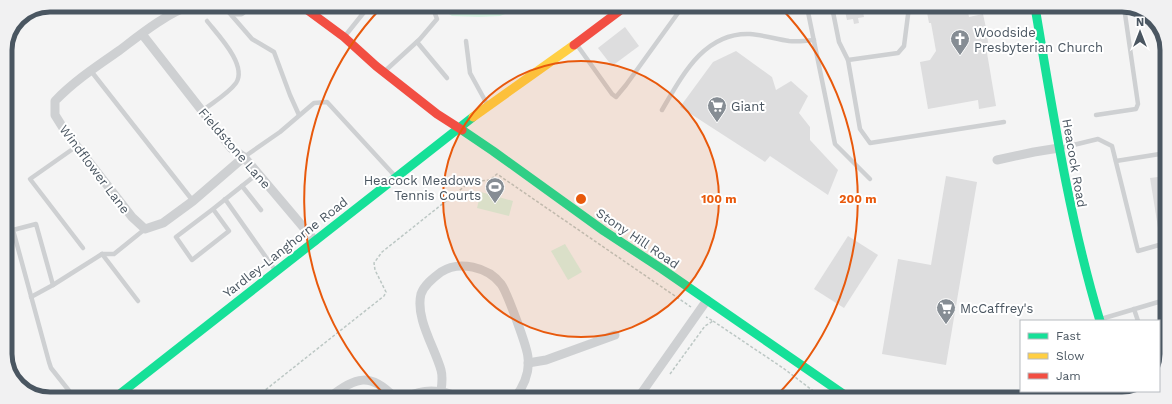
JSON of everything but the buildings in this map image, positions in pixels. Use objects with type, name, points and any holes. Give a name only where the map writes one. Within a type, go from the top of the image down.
[{"type":"main road","name":"Stony Hill Road","points":[[310,12],[437,114],[598,227],[841,392]]},
{"type":"main road","name":"Yardley-Langhorne Road","points":[[122,392],[458,128],[576,44],[618,12]]},
{"type":"main road","name":"Heacock Road","points":[[1036,12],[1076,237],[1099,320]]},
{"type":"street","name":"Windflower Lane","points":[[145,229],[132,217],[55,115],[55,101],[68,87],[142,34],[176,12]]},
{"type":"street","name":"Fieldstone Lane","points":[[142,34],[231,148],[244,157],[315,241]]},
{"type":"street","points":[[997,160],[1059,148]]},
{"type":"street","points":[[145,229],[163,223],[244,157]]},
{"type":"street","points":[[441,391],[441,370],[421,315],[421,294],[424,287],[445,270],[454,266],[462,266],[482,271],[497,279],[503,286],[527,352],[528,362],[524,384],[519,392]]},
{"type":"street","points":[[643,392],[707,300]]},
{"type":"street","points":[[528,362],[546,360],[615,335]]},
{"type":"street","points":[[337,392],[350,383],[359,381],[376,382],[389,392]]},
{"type":"street","points":[[424,392],[444,392]]},
{"type":"lane","points":[[234,12],[252,39],[274,52],[299,115]]},
{"type":"lane","points":[[344,38],[365,12]]},
{"type":"lane","points":[[384,72],[417,42],[436,19],[434,12]]},
{"type":"lane","points":[[576,44],[612,94],[616,97],[679,12]]},
{"type":"lane","points":[[808,12],[835,144],[870,179]]},
{"type":"lane","points":[[833,12],[839,42],[848,60],[860,129],[870,143],[1004,122]]},
{"type":"lane","points":[[848,60],[898,53],[904,46],[907,12]]},
{"type":"lane","points":[[1096,115],[1136,109],[1138,104],[1125,12]]},
{"type":"lane","points":[[202,111],[226,93],[237,82],[238,69],[233,53],[207,21]]},
{"type":"lane","points":[[662,110],[682,76],[705,49],[725,37],[749,34],[791,41],[814,40]]},
{"type":"lane","points":[[466,41],[470,73],[488,106]]},
{"type":"lane","points":[[417,42],[447,78]]},
{"type":"lane","points":[[91,71],[193,200]]},
{"type":"lane","points":[[244,157],[280,132],[314,103],[327,102],[396,177]]},
{"type":"lane","points":[[1059,148],[1098,139],[1112,146],[1138,251],[1160,245]]},
{"type":"lane","points":[[77,146],[30,179],[83,248]]},
{"type":"lane","points":[[1116,161],[1160,154]]},
{"type":"lane","points":[[213,209],[229,231],[192,260],[176,237],[258,174]]},
{"type":"lane","points":[[242,186],[261,210]]},
{"type":"lane","points":[[225,200],[276,271]]},
{"type":"lane","points":[[53,285],[36,224],[14,230],[51,368],[70,392]]},
{"type":"lane","points":[[31,297],[102,254],[114,254],[145,229]]},
{"type":"lane","points":[[102,254],[138,301]]},
{"type":"lane","points":[[1102,320],[1160,301]]},
{"type":"lane","points":[[1134,309],[1138,320]]},
{"type":"path","points":[[713,321],[783,368],[815,392]]},
{"type":"green space","points":[[446,12],[510,12],[500,16],[452,16]]},
{"type":"green space","name":"Heacock Meadows Tennis Courts","points":[[481,192],[513,201],[509,216],[477,208]]},
{"type":"green space","points":[[565,244],[582,272],[568,280],[551,251]]},
{"type":"traffic: fast","points":[[1036,12],[1055,126],[1079,243],[1100,320]]},
{"type":"traffic: fast","points":[[122,392],[473,117]]},
{"type":"traffic: fast","points":[[462,130],[604,231],[662,269],[840,392]]},
{"type":"traffic: slow","points":[[473,117],[574,45]]},
{"type":"traffic: jam","points":[[310,12],[344,37],[376,66],[437,114],[462,130]]},
{"type":"traffic: jam","points":[[574,45],[618,12]]},
{"type":"place","name":"Woodside Presbyterian Church","points":[[960,56]]},
{"type":"place","name":"Giant","points":[[717,123]]},
{"type":"place","name":"Heacock Meadows Tennis Courts","points":[[495,204]]},
{"type":"place","name":"McCaffrey's","points":[[946,325]]}]
